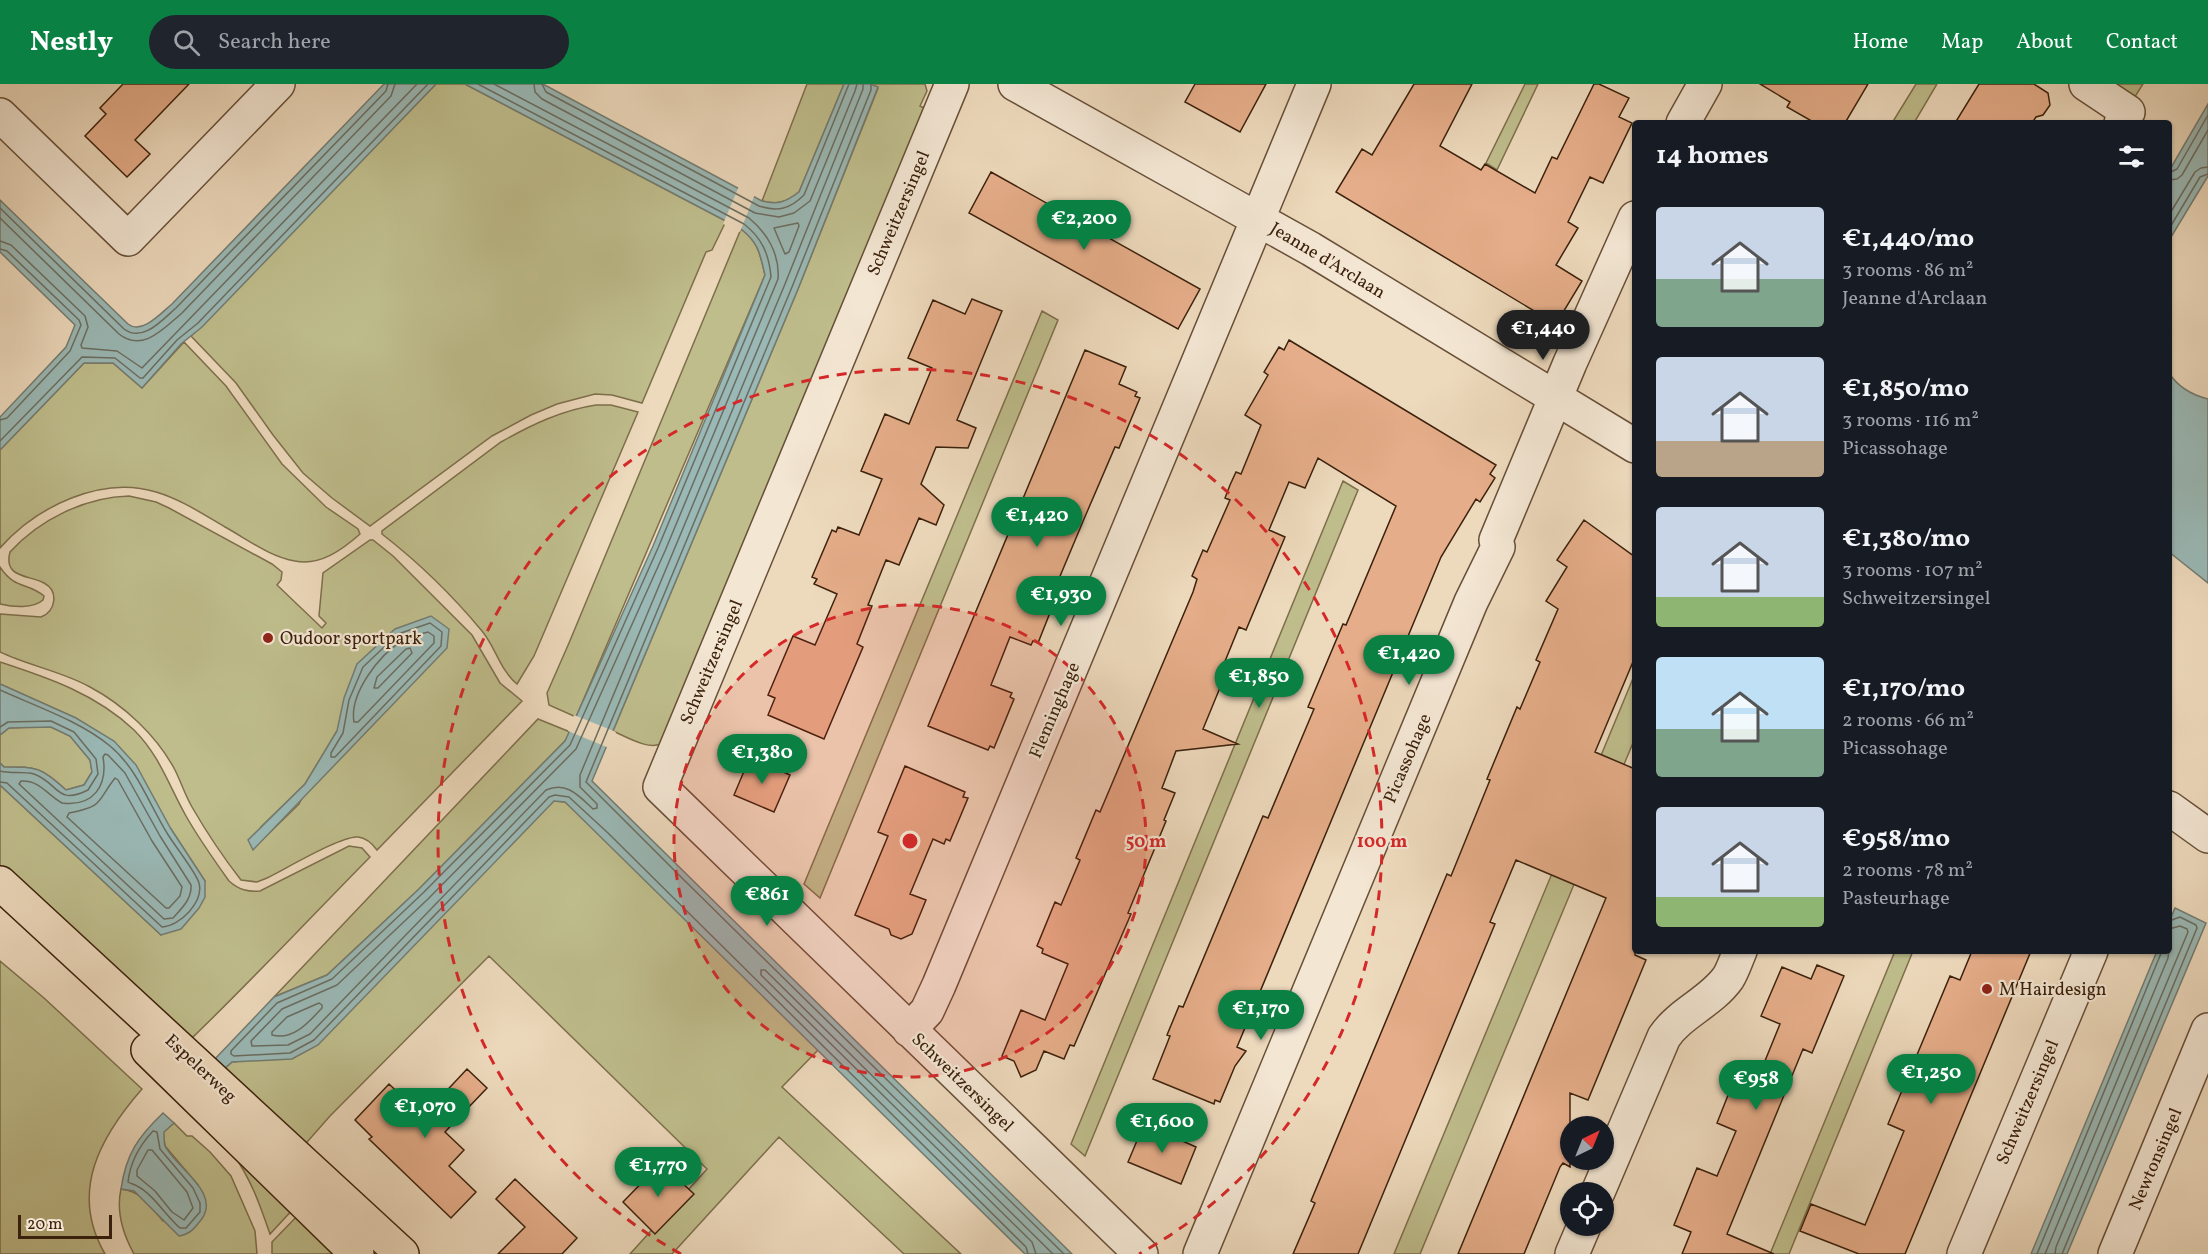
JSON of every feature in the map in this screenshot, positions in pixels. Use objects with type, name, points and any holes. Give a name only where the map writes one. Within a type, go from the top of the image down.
[{"type":"main road","name":"Espelerweg","points":[[0,883],[172,1057]]},
{"type":"main road","name":"Espelerweg","points":[[0,906],[217,1099],[402,1254]]},
{"type":"main road","name":"Espelerweg","points":[[217,1099],[357,1254]]},
{"type":"street","points":[[0,116],[128,239],[278,84]]},
{"type":"street","name":"Schweitzersingel","points":[[952,84],[660,787],[1141,1254]]},
{"type":"street","name":"Jeanne d'Arclaan","points":[[1015,84],[1258,218],[1556,396],[1632,444]]},
{"type":"street","name":"Fleminghage","points":[[909,1030],[927,1011],[939,985],[1314,84]]},
{"type":"street","points":[[1685,120],[1705,84]]},
{"type":"street","points":[[2086,84],[2128,112],[2123,120]]},
{"type":"street","name":"Picassohage","points":[[1200,1254],[1471,602],[1498,547],[1496,540],[1556,396],[1632,225]]},
{"type":"street","points":[[2172,810],[2208,836]]},
{"type":"street","points":[[1602,1182],[1664,1037],[1671,1028],[1723,983],[1739,954]]},
{"type":"street","name":"Schweitzersingel","points":[[1964,1254],[2090,954]]},
{"type":"street","name":"Newtonsingel","points":[[2115,1254],[2208,1030]]},
{"type":"street","points":[[1572,1254],[1580,1236]]},
{"type":"shaded area","points":[[436,84],[465,84],[726,221],[712,250],[706,252],[642,403],[612,395],[595,394],[557,404],[531,415],[492,436],[370,526],[303,473],[236,383],[191,336]]},
{"type":"shaded area","points":[[807,84],[844,84],[799,192],[782,202],[762,201]]},
{"type":"shaded area","points":[[870,84],[925,84],[927,91],[920,106],[929,110],[663,743],[651,745],[638,742],[613,731],[798,289],[878,88]]},
{"type":"shaded area","points":[[1525,84],[1538,84],[1497,170],[1486,163]]},
{"type":"shaded area","points":[[1916,84],[1937,84],[1916,120],[1894,120]]},
{"type":"shaded area","points":[[2106,84],[2143,84],[2131,103]]},
{"type":"shaded area","points":[[741,229],[755,244],[765,275],[576,717],[549,705],[547,693]]},
{"type":"shaded area","points":[[1042,311],[1058,320],[820,898],[804,884]]},
{"type":"shaded area","points":[[184,342],[226,386],[282,464],[326,507],[358,529],[360,534],[346,546],[322,559],[295,561],[268,552],[191,507],[165,495],[135,488],[113,488],[92,491],[51,508],[15,533],[0,548],[0,450],[84,363],[113,363],[142,388]]},
{"type":"shaded area","points":[[596,405],[611,405],[638,412],[534,656],[517,684],[506,672],[487,638],[471,618],[422,568],[382,534],[382,531],[501,442],[547,419],[571,410]]},
{"type":"shaded area","points":[[1343,481],[1358,490],[1085,1156],[1071,1144]]},
{"type":"shaded area","points":[[129,496],[156,502],[272,564],[282,572],[281,580],[277,585],[322,628],[326,623],[319,616],[323,573],[373,540],[393,556],[472,635],[500,683],[522,701],[377,850],[364,838],[350,838],[339,841],[257,882],[241,880],[198,817],[168,757],[138,722],[103,694],[90,687],[0,652],[0,614],[41,617],[50,610],[54,601],[52,591],[44,583],[19,574],[10,567],[10,552],[49,520],[80,506],[112,497]],"holes":[[[337,731],[299,804],[253,849],[261,827],[305,784]]]},
{"type":"shaded area","points":[[0,567],[16,583],[44,596],[43,600],[28,606],[0,604]]},
{"type":"shaded area","points":[[0,662],[71,688],[104,706],[134,730],[151,750],[201,841],[229,881],[236,886],[248,891],[260,891],[349,846],[362,848],[370,857],[192,1038],[0,868],[0,785],[161,935],[205,881],[171,829],[76,718],[0,684]]},
{"type":"shaded area","points":[[1632,681],[1632,745],[1420,1254],[1394,1254]]},
{"type":"shaded area","points":[[538,719],[570,732],[565,741],[419,889],[327,975],[274,997]]},
{"type":"shaded area","points":[[51,727],[70,736],[90,760],[92,772],[84,785],[66,790],[38,770],[4,767],[0,763],[0,735],[9,728]]},
{"type":"shaded area","points":[[554,801],[565,802],[603,837],[818,1050],[782,1087],[961,1254],[904,1254],[779,1137],[672,1254],[630,1254],[707,1169],[489,956],[330,1116],[301,1149],[224,1069],[232,1062],[258,1059]]},
{"type":"shaded area","points":[[1894,954],[1912,954],[1789,1254],[1770,1254]]},
{"type":"shaded area","points":[[0,961],[44,998],[142,1089],[113,1126],[94,1166],[90,1187],[90,1209],[95,1231],[105,1254],[0,1254]]},
{"type":"shaded area","points":[[174,1123],[187,1136],[192,1136],[210,1152],[231,1176],[255,1231],[257,1254],[134,1254],[121,1222],[119,1206],[121,1189],[140,1196],[163,1221],[198,1185],[165,1146],[163,1132]]},
{"type":"shaded area","points":[[233,1154],[295,1207],[270,1234],[250,1183]]},
{"type":"shaded area","points":[[301,1212],[336,1254],[272,1254],[272,1242]]},
{"type":"water","points":[[384,84],[436,84],[202,327],[181,344],[142,388],[113,363],[84,363],[0,450],[0,417],[66,347],[75,325],[0,252],[0,200],[128,324],[139,327],[151,322],[172,304]]},
{"type":"water","points":[[465,84],[543,84],[762,201],[773,203],[786,200],[799,192],[844,84],[870,84],[878,87],[798,289],[592,781],[1072,1254],[1025,1254],[565,802],[554,801],[318,1045],[292,1059],[232,1062],[224,1069],[214,1060],[274,997],[327,975],[419,889],[565,741],[653,546],[765,275],[755,244],[741,229]]},
{"type":"water","points":[[2208,104],[2208,176],[2172,235],[2172,166]]},
{"type":"water","points":[[2172,376],[2186,390],[2208,399],[2208,583],[2172,554]]},
{"type":"water","points":[[431,616],[449,629],[447,648],[253,850],[248,840],[305,784],[337,731],[344,698],[357,664],[395,629]]},
{"type":"water","points":[[0,684],[76,718],[114,741],[136,765],[171,829],[205,881],[205,897],[181,929],[161,935],[0,785],[0,763],[4,767],[38,770],[66,790],[84,785],[92,772],[90,760],[70,736],[51,727],[9,728],[0,735]]},
{"type":"water","points":[[2175,908],[2206,923],[2067,1254],[2031,1254],[2156,954],[2172,954],[2172,915]]},
{"type":"water","points":[[163,1113],[174,1123],[164,1132],[165,1146],[195,1181],[206,1200],[206,1210],[201,1220],[192,1231],[179,1236],[134,1191],[121,1189],[126,1166],[134,1147]]},
{"type":"pier","points":[[739,186],[755,194],[740,232],[723,224]]},
{"type":"pier","points":[[574,715],[616,732],[609,748],[568,731]]},
{"type":"building","points":[[123,84],[189,84],[135,140],[150,154],[127,177],[85,136],[106,114],[100,108]]},
{"type":"building","points":[[1195,84],[1266,84],[1240,132],[1185,102]]},
{"type":"building","points":[[1414,84],[1472,84],[1440,146],[1481,170],[1485,164],[1535,193],[1552,157],[1557,159],[1594,84],[1599,84],[1629,98],[1619,117],[1632,123],[1603,183],[1590,177],[1568,222],[1578,228],[1556,265],[1582,281],[1556,324],[1336,192],[1362,149],[1372,155]]},
{"type":"building","points":[[1760,84],[1868,84],[1847,120],[1810,120],[1787,107],[1790,102]]},
{"type":"building","points":[[1979,84],[2034,84],[2048,93],[2050,105],[2043,115],[2034,120],[1957,120]]},
{"type":"building","points":[[991,172],[1200,289],[1178,329],[969,213]]},
{"type":"building","points":[[972,299],[1002,311],[957,420],[976,428],[968,448],[936,447],[921,484],[944,505],[936,525],[919,518],[899,565],[886,560],[868,605],[872,606],[857,644],[863,647],[824,739],[768,715],[775,698],[768,695],[793,636],[815,645],[837,594],[814,584],[817,579],[812,577],[832,530],[836,532],[838,527],[859,535],[882,479],[861,471],[885,414],[909,424],[932,368],[908,358],[933,300],[965,314]]},
{"type":"building","points":[[1289,340],[1496,465],[1490,474],[1495,478],[1480,502],[1476,499],[1441,557],[1237,1047],[1246,1051],[1235,1066],[1220,1102],[1215,1100],[1214,1104],[1153,1079],[1179,1006],[1183,1007],[1263,816],[1268,818],[1314,709],[1308,707],[1343,624],[1346,625],[1396,506],[1318,458],[1305,488],[1289,482],[1269,530],[1285,537],[1246,630],[1239,627],[1219,676],[1224,678],[1203,729],[1238,744],[1176,751],[1162,788],[1175,793],[1164,820],[1166,821],[1128,913],[1131,914],[1074,1046],[1070,1045],[1064,1059],[1044,1051],[1036,1070],[1021,1077],[1014,1061],[1002,1056],[1021,1010],[1045,1020],[1068,964],[1042,953],[1043,949],[1037,946],[1055,902],[1061,905],[1080,860],[1076,858],[1096,810],[1100,812],[1193,592],[1197,579],[1192,576],[1203,550],[1207,552],[1230,500],[1225,498],[1230,485],[1236,472],[1241,474],[1261,425],[1245,415],[1268,375],[1264,372],[1279,347],[1284,350]]},
{"type":"building","points":[[1085,350],[1126,367],[1119,384],[1137,392],[1135,396],[1140,398],[1119,448],[1115,447],[1053,593],[1057,595],[1038,643],[1033,641],[1031,645],[1010,637],[991,685],[1012,693],[1010,697],[1014,699],[994,748],[990,746],[988,750],[928,726]]},
{"type":"building","points":[[1584,520],[1632,555],[1632,664],[1595,752],[1632,768],[1632,954],[1646,960],[1588,1100],[1570,1093],[1570,1116],[1560,1116],[1560,1167],[1524,1254],[1458,1254],[1606,898],[1516,860],[1490,922],[1495,924],[1358,1254],[1293,1254],[1315,1203],[1311,1201],[1447,874],[1451,876],[1490,780],[1487,779],[1517,707],[1520,709],[1540,662],[1536,660],[1558,609],[1546,601],[1567,567],[1557,560]]},
{"type":"building","points":[[750,757],[790,775],[774,812],[734,795]]},
{"type":"building","points":[[905,766],[965,792],[963,797],[968,798],[950,841],[946,839],[944,844],[933,839],[910,894],[926,900],[912,934],[901,939],[891,935],[889,929],[855,915],[888,836],[878,832]]},
{"type":"building","points":[[1971,954],[2030,954],[1905,1254],[1859,1254],[1800,1231],[1811,1204],[1865,1225],[1904,1131],[1888,1124],[1950,976],[1960,980]]},
{"type":"building","points":[[1817,965],[1844,976],[1812,1053],[1803,1049],[1727,1234],[1774,1254],[1682,1254],[1691,1232],[1674,1225],[1697,1168],[1717,1176],[1736,1131],[1717,1123],[1738,1070],[1758,1078],[1780,1024],[1761,1016],[1782,967],[1811,979]]},
{"type":"building","points":[[467,1069],[487,1088],[445,1132],[464,1150],[449,1166],[476,1192],[451,1218],[369,1139],[372,1137],[355,1120],[389,1084],[423,1116]]},
{"type":"building","points":[[1144,1124],[1196,1147],[1181,1184],[1128,1162]]},
{"type":"building","points":[[661,1163],[694,1194],[655,1234],[623,1202]]},
{"type":"building","points":[[515,1179],[577,1238],[562,1254],[498,1254],[525,1227],[496,1199]]},
{"type":"place","name":"Oudoor sportpark","points":[[268,638]]},
{"type":"place","name":"M Hairdesign","points":[[1987,989]]}]
